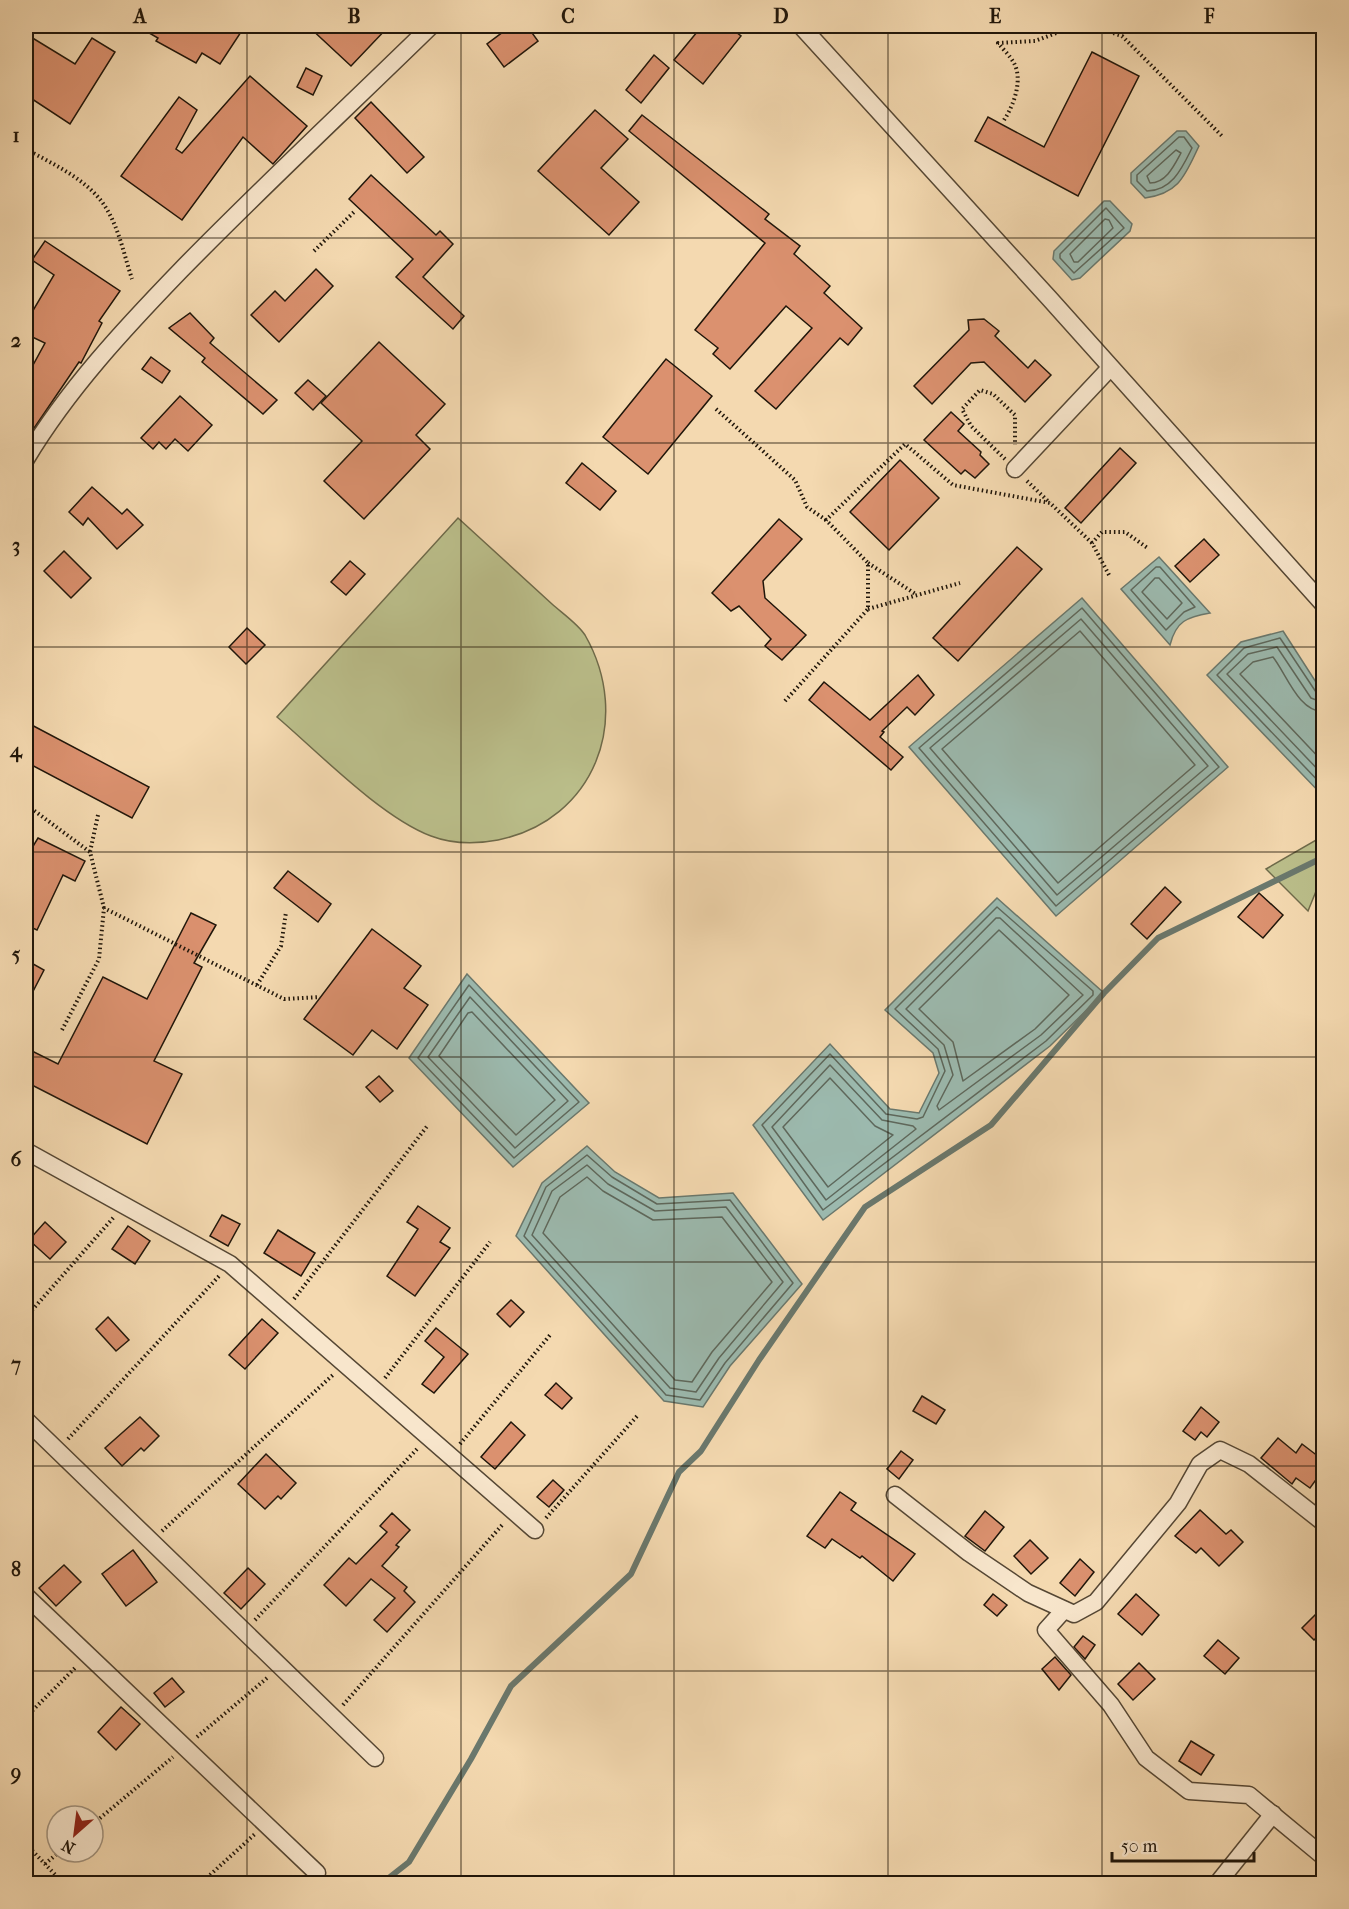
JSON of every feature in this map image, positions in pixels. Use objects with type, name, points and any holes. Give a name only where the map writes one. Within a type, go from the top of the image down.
[{"type":"street","points":[[26,458],[67,398],[117,337],[219,232],[432,26]]},
{"type":"street","points":[[801,26],[1323,605]]},
{"type":"street","points":[[1015,469],[1110,368]]},
{"type":"street","points":[[26,1151],[230,1264],[535,1530]]},
{"type":"street","points":[[26,1420],[375,1758]]},
{"type":"street","points":[[895,1495],[969,1553],[1028,1593],[1074,1614],[1096,1602],[1178,1503],[1200,1464],[1220,1450],[1249,1464],[1323,1523]]},
{"type":"street","points":[[26,1596],[317,1873]]},
{"type":"street","points":[[1064,1610],[1046,1630],[1111,1705],[1146,1758],[1189,1791],[1249,1794],[1323,1857]]},
{"type":"street","points":[[1217,1884],[1273,1814]]},
{"type":"path","points":[[1004,120],[1011,108],[1017,81],[1014,63],[998,44],[1035,41],[1075,26]]},
{"type":"path","points":[[1092,26],[1122,36],[1223,137]]},
{"type":"path","points":[[26,149],[71,174],[94,193],[109,214],[132,279]]},
{"type":"path","points":[[315,251],[354,212]]},
{"type":"path","points":[[1015,469],[1015,415],[993,394],[980,390],[962,410],[971,426],[1050,504],[1092,543],[1109,575]]},
{"type":"path","points":[[716,409],[795,480],[807,507],[826,520],[868,563],[918,595]]},
{"type":"path","points":[[826,520],[905,444],[953,486],[1050,504]]},
{"type":"path","points":[[1092,543],[1102,532],[1125,532],[1149,549]]},
{"type":"path","points":[[868,563],[868,609]]},
{"type":"path","points":[[784,701],[868,609],[960,583]]},
{"type":"path","points":[[26,793],[32,809],[90,852]]},
{"type":"path","points":[[26,810],[32,809]]},
{"type":"path","points":[[62,1030],[99,959],[104,908],[90,852],[98,815]]},
{"type":"path","points":[[104,908],[284,999],[320,997]]},
{"type":"path","points":[[257,985],[281,946],[286,912]]},
{"type":"path","points":[[285,1312],[428,1125]]},
{"type":"path","points":[[26,1317],[124,1205]]},
{"type":"path","points":[[375,1390],[490,1242]]},
{"type":"path","points":[[57,1451],[230,1264]]},
{"type":"path","points":[[450,1456],[550,1335]]},
{"type":"path","points":[[150,1541],[345,1364]]},
{"type":"path","points":[[535,1530],[638,1415]]},
{"type":"path","points":[[244,1632],[429,1437]]},
{"type":"path","points":[[333,1717],[514,1512]]},
{"type":"path","points":[[26,1718],[88,1655]]},
{"type":"path","points":[[200,1884],[266,1824]]},
{"type":"path","points":[[26,1844],[64,1884]]},
{"type":"green space","points":[[458,518],[582,631],[599,667],[605,700],[604,732],[596,762],[581,788],[559,811],[532,829],[498,840],[482,842],[447,841],[412,827],[351,783],[277,717]]},
{"type":"green space","points":[[1323,836],[1323,874],[1308,911],[1266,869]]},
{"type":"water","points":[[1177,131],[1186,131],[1199,146],[1185,174],[1174,187],[1157,196],[1145,198],[1131,183],[1131,173]]},
{"type":"water","points":[[1104,201],[1110,201],[1132,224],[1130,231],[1080,278],[1072,280],[1053,259],[1054,251]]},
{"type":"water","points":[[1159,557],[1210,613],[1195,616],[1179,625],[1170,645],[1121,589]]},
{"type":"water","points":[[1082,598],[1228,767],[1056,916],[909,747]]},
{"type":"water","points":[[1283,631],[1323,693],[1323,796],[1207,675],[1241,642]]},
{"type":"water","points":[[997,898],[1104,993],[1050,1046],[823,1220],[753,1125],[830,1044],[890,1109],[919,1113],[939,1073],[933,1053],[885,1010]]},
{"type":"water","points":[[467,974],[589,1103],[513,1167],[409,1058]]},
{"type":"water","points":[[587,1146],[615,1172],[659,1198],[733,1193],[802,1284],[730,1366],[703,1407],[664,1401],[516,1236],[542,1183]]},
{"type":"building","points":[[137,26],[230,26],[241,32],[220,64],[202,53],[196,63],[156,41],[158,38]]},
{"type":"building","points":[[308,26],[389,26],[351,66]]},
{"type":"building","points":[[511,26],[527,26],[538,41],[504,67],[487,44]]},
{"type":"building","points":[[702,26],[728,26],[741,36],[703,84],[674,60]]},
{"type":"building","points":[[26,34],[75,64],[92,38],[115,52],[70,124],[26,95]]},
{"type":"building","points":[[1092,52],[1139,76],[1078,196],[975,141],[988,117],[1044,147]]},
{"type":"building","points":[[654,55],[669,68],[641,103],[626,90]]},
{"type":"building","points":[[306,68],[322,76],[313,95],[297,87]]},
{"type":"building","points":[[250,76],[307,126],[273,164],[243,137],[182,220],[121,176],[179,97],[197,110],[176,149],[182,153]]},
{"type":"building","points":[[371,102],[424,157],[407,173],[355,118]]},
{"type":"building","points":[[595,110],[628,139],[601,168],[639,202],[609,235],[538,171]]},
{"type":"building","points":[[642,115],[769,214],[765,219],[800,246],[794,254],[830,286],[824,293],[862,328],[848,345],[840,338],[776,409],[755,391],[812,328],[786,306],[730,369],[713,354],[718,348],[695,330],[765,243],[629,131]]},
{"type":"building","points":[[371,175],[436,235],[440,231],[453,244],[423,277],[464,316],[453,329],[396,277],[413,259],[349,199]]},
{"type":"building","points":[[45,241],[120,291],[99,321],[102,323],[81,363],[79,362],[26,440],[26,378],[45,343],[26,334],[26,311],[31,314],[54,275],[32,260]]},
{"type":"building","points":[[316,269],[333,286],[279,342],[251,315],[275,291],[285,301]]},
{"type":"building","points":[[190,313],[214,338],[210,343],[277,400],[263,414],[202,362],[205,358],[169,328]]},
{"type":"building","points":[[984,319],[999,331],[995,336],[1028,368],[1035,360],[1051,375],[1025,402],[984,362],[971,363],[932,404],[914,386],[969,330],[968,320]]},
{"type":"building","points":[[379,342],[445,404],[416,435],[430,449],[364,519],[324,481],[362,441],[321,403]]},
{"type":"building","points":[[151,357],[170,371],[162,383],[142,369]]},
{"type":"building","points":[[666,359],[712,396],[648,474],[603,437]]},
{"type":"building","points":[[308,380],[326,396],[313,410],[295,393]]},
{"type":"building","points":[[180,396],[212,425],[188,451],[175,439],[166,449],[159,442],[153,449],[141,438]]},
{"type":"building","points":[[951,412],[964,424],[958,431],[981,452],[980,455],[989,464],[975,478],[965,470],[961,474],[924,440]]},
{"type":"building","points":[[1120,448],[1136,463],[1081,523],[1065,508]]},
{"type":"building","points":[[900,460],[939,498],[889,550],[850,512]]},
{"type":"building","points":[[582,463],[616,491],[600,510],[566,483]]},
{"type":"building","points":[[92,487],[122,514],[127,509],[143,525],[117,549],[88,518],[83,525],[69,512]]},
{"type":"building","points":[[779,519],[802,539],[763,581],[765,598],[806,635],[782,660],[765,646],[771,639],[739,606],[731,611],[712,593]]},
{"type":"building","points":[[1204,539],[1219,555],[1190,582],[1175,566]]},
{"type":"building","points":[[1017,547],[1042,569],[958,661],[933,638]]},
{"type":"building","points":[[64,551],[91,578],[71,598],[44,571]]},
{"type":"building","points":[[350,561],[365,574],[346,595],[331,582]]},
{"type":"building","points":[[247,628],[265,645],[246,664],[229,647]]},
{"type":"building","points":[[918,675],[934,695],[915,715],[907,707],[882,731],[884,732],[880,737],[903,757],[891,770],[809,700],[824,682],[870,720]]},
{"type":"building","points":[[26,722],[149,787],[132,818],[26,762]]},
{"type":"building","points":[[38,838],[85,861],[75,881],[63,875],[37,930],[26,925],[26,845],[32,848]]},
{"type":"building","points":[[288,871],[331,904],[318,922],[274,888]]},
{"type":"building","points":[[1165,887],[1181,902],[1147,939],[1131,924]]},
{"type":"building","points":[[1259,893],[1283,915],[1263,938],[1238,917]]},
{"type":"building","points":[[191,913],[216,925],[194,963],[202,967],[154,1061],[182,1074],[147,1144],[26,1082],[26,1048],[58,1064],[103,977],[147,999]]},
{"type":"building","points":[[372,929],[421,966],[404,988],[428,1005],[397,1049],[372,1030],[353,1055],[304,1019]]},
{"type":"building","points":[[26,960],[44,970],[26,1005]]},
{"type":"building","points":[[379,1076],[393,1091],[380,1102],[366,1087]]},
{"type":"building","points":[[418,1206],[450,1228],[440,1242],[450,1248],[415,1296],[387,1276],[418,1229],[407,1222]]},
{"type":"building","points":[[222,1215],[240,1224],[228,1246],[210,1236]]},
{"type":"building","points":[[45,1222],[66,1242],[50,1259],[29,1240]]},
{"type":"building","points":[[128,1226],[150,1241],[135,1264],[112,1249]]},
{"type":"building","points":[[278,1230],[315,1253],[301,1276],[264,1253]]},
{"type":"building","points":[[511,1300],[524,1312],[510,1327],[497,1314]]},
{"type":"building","points":[[108,1317],[129,1340],[116,1351],[96,1329]]},
{"type":"building","points":[[262,1319],[278,1333],[245,1369],[229,1355]]},
{"type":"building","points":[[436,1328],[468,1354],[434,1393],[422,1384],[444,1357],[425,1341]]},
{"type":"building","points":[[556,1383],[572,1398],[562,1409],[545,1395]]},
{"type":"building","points":[[922,1396],[945,1410],[936,1424],[913,1411]]},
{"type":"building","points":[[1201,1407],[1219,1422],[1207,1437],[1201,1432],[1195,1440],[1183,1431]]},
{"type":"building","points":[[140,1417],[159,1436],[144,1451],[141,1448],[122,1466],[105,1448]]},
{"type":"building","points":[[511,1422],[525,1435],[495,1469],[481,1457]]},
{"type":"building","points":[[1278,1438],[1296,1453],[1302,1444],[1323,1460],[1323,1470],[1310,1488],[1296,1478],[1292,1484],[1261,1458]]},
{"type":"building","points":[[901,1451],[913,1460],[899,1479],[887,1469]]},
{"type":"building","points":[[266,1454],[296,1483],[281,1499],[278,1496],[265,1509],[238,1484]]},
{"type":"building","points":[[553,1480],[564,1490],[549,1507],[537,1497]]},
{"type":"building","points":[[840,1492],[856,1503],[851,1510],[915,1554],[893,1581],[862,1556],[860,1558],[832,1539],[825,1548],[807,1536]]},
{"type":"building","points":[[1200,1510],[1226,1534],[1231,1530],[1243,1542],[1219,1566],[1201,1548],[1196,1553],[1175,1536]]},
{"type":"building","points":[[985,1511],[1004,1527],[985,1551],[965,1536]]},
{"type":"building","points":[[392,1513],[410,1530],[396,1545],[399,1547],[382,1566],[407,1587],[404,1591],[415,1602],[387,1632],[374,1620],[395,1598],[371,1579],[346,1606],[324,1585],[349,1558],[356,1564],[387,1532],[380,1526]]},
{"type":"building","points":[[1030,1540],[1048,1558],[1031,1574],[1014,1556]]},
{"type":"building","points":[[133,1550],[157,1582],[126,1606],[102,1574]]},
{"type":"building","points":[[1080,1559],[1094,1572],[1075,1596],[1060,1583]]},
{"type":"building","points":[[64,1565],[81,1582],[56,1606],[39,1588]]},
{"type":"building","points":[[248,1568],[265,1584],[241,1609],[224,1593]]},
{"type":"building","points":[[993,1594],[1007,1605],[997,1616],[984,1605]]},
{"type":"building","points":[[1136,1594],[1159,1615],[1142,1635],[1118,1614]]},
{"type":"building","points":[[1323,1607],[1323,1631],[1314,1640],[1302,1628]]},
{"type":"building","points":[[1083,1636],[1095,1645],[1085,1659],[1074,1647]]},
{"type":"building","points":[[1218,1640],[1239,1658],[1225,1674],[1204,1656]]},
{"type":"building","points":[[1055,1657],[1071,1675],[1059,1690],[1042,1669]]},
{"type":"building","points":[[1139,1663],[1155,1679],[1133,1700],[1118,1684]]},
{"type":"building","points":[[172,1678],[184,1692],[165,1707],[154,1693]]},
{"type":"building","points":[[121,1707],[140,1724],[116,1750],[98,1732]]},
{"type":"building","points":[[1191,1741],[1214,1755],[1201,1775],[1179,1761]]},
{"type":"waterway","points":[[381,1884],[409,1862],[471,1759],[511,1686],[631,1574],[679,1472],[701,1451],[759,1360],[865,1207],[991,1125],[1104,993],[1158,938],[1324,857]]}]
